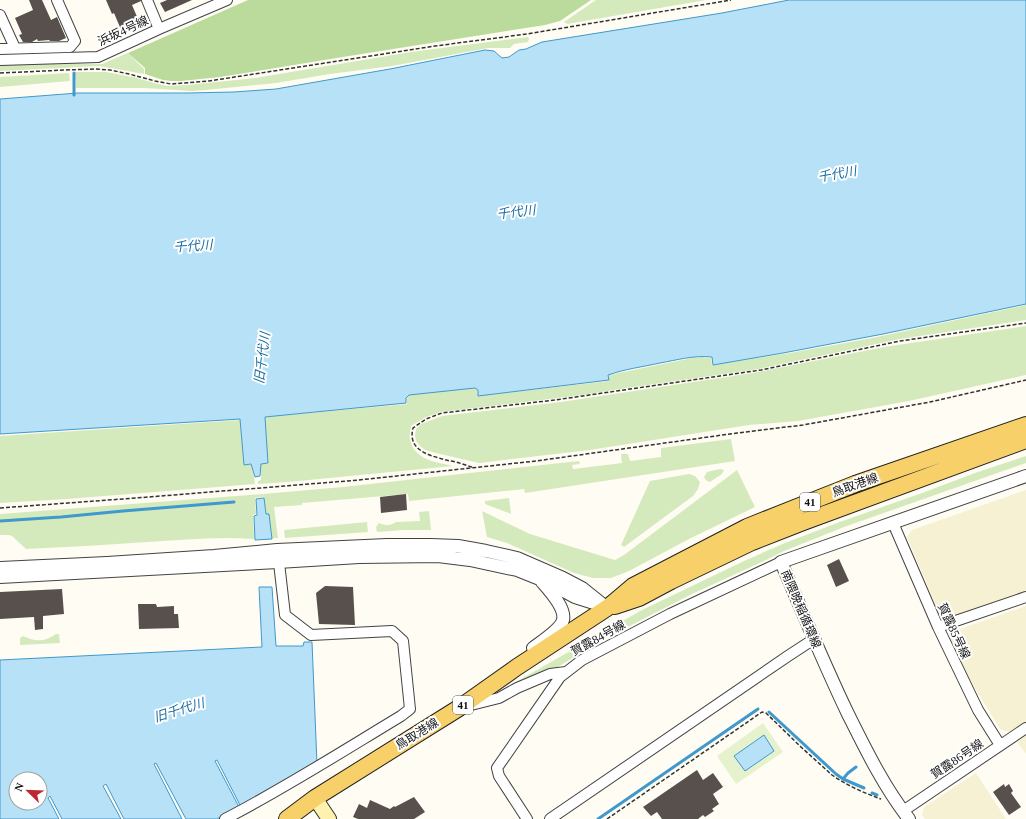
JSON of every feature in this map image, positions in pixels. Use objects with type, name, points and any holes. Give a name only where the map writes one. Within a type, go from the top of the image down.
[{"type":"main road","name":"鳥取港線","points":[[287,819],[314,798],[459,708],[517,667],[608,608],[633,586],[747,527],[855,484],[1026,425]]},
{"type":"main road","name":"鳥取港線","points":[[608,608],[639,598],[752,542],[1026,440]]},
{"type":"main road","points":[[314,798],[329,819]]},
{"type":"street","points":[[0,49],[70,47],[75,42],[57,0]]},
{"type":"street","points":[[147,0],[159,28]]},
{"type":"street","name":"浜坂4号線","points":[[0,60],[98,57],[159,28],[227,0]]},
{"type":"street","points":[[0,15],[14,48]]},
{"type":"street","name":"南隈晩稲循環線","points":[[903,811],[885,785],[859,736],[832,680],[781,562],[1026,476]]},
{"type":"street","name":"賀露85号線","points":[[893,523],[938,628],[978,710],[1000,745]]},
{"type":"street","points":[[0,577],[278,556],[387,545],[458,546],[517,558],[582,588],[608,608]]},
{"type":"street","points":[[225,819],[329,759],[401,716],[410,709],[403,641],[392,631],[310,635],[284,615],[278,556]]},
{"type":"street","points":[[0,568],[199,557],[438,556],[470,560],[517,570],[575,597],[608,608]]},
{"type":"street","name":"賀露84号線","points":[[527,819],[498,776],[497,768],[560,677],[582,660],[670,614],[781,562]]},
{"type":"street","points":[[517,667],[529,651],[555,631],[563,620],[562,609],[539,579]]},
{"type":"street","points":[[938,628],[1026,597]]},
{"type":"street","points":[[550,819],[814,639]]},
{"type":"street","points":[[459,708],[499,698],[517,688],[550,674],[566,672]]},
{"type":"street","name":"賀露86号線","points":[[903,811],[1026,728]]},
{"type":"path","points":[[0,73],[95,69],[110,70],[171,84],[208,81],[436,46],[526,34],[731,0]]},
{"type":"path","points":[[474,468],[427,454],[417,448],[412,442],[412,428],[426,419],[442,413],[554,400],[761,370],[900,341],[1026,323]]},
{"type":"path","points":[[0,508],[351,481],[536,461],[803,425],[930,402],[1026,380]]},
{"type":"path","points":[[607,819],[762,712],[766,713],[801,747],[838,779],[880,798],[903,811]]},
{"type":"shaded area","points":[[1026,490],[1026,592],[950,618],[939,613],[907,537],[912,530]]},
{"type":"shaded area","points":[[1026,606],[1026,722],[1011,732],[1001,730],[960,662],[950,640],[954,631]]},
{"type":"shaded area","points":[[1026,736],[1026,754],[1017,742]]},
{"type":"shaded area","points":[[976,773],[1006,819],[925,819],[922,815],[924,807]]},
{"type":"green space","points":[[248,0],[591,0],[560,21],[545,25],[220,77],[181,81],[163,80],[145,74],[145,68],[128,53]]},
{"type":"green space","points":[[596,0],[706,0],[567,24],[564,22]]},
{"type":"green space","points":[[528,37],[528,42],[514,44],[510,48],[488,48],[392,66],[276,83],[192,91],[144,88],[76,88],[75,72],[106,72],[168,86],[188,85],[255,78],[411,52]]},
{"type":"green space","points":[[128,53],[144,69],[144,74],[99,66],[0,71],[0,65],[59,63],[102,64]]},
{"type":"green space","points":[[69,73],[70,81],[0,87],[0,77]]},
{"type":"green space","points":[[1026,305],[1026,320],[900,339],[759,369],[582,395],[441,412],[426,417],[411,426],[410,439],[412,446],[421,456],[453,466],[258,484],[258,481],[261,480],[261,464],[268,464],[265,417],[407,404],[407,398],[409,395],[475,388],[478,396],[609,381],[609,375],[692,358],[711,358],[712,365],[790,353],[872,338]]},
{"type":"green space","points":[[1026,326],[1026,375],[909,401],[798,421],[749,425],[590,450],[479,463],[425,450],[416,441],[416,429],[421,424],[442,416],[561,402],[753,373],[884,347]]},
{"type":"green space","points":[[240,420],[244,465],[251,465],[255,484],[0,503],[0,436]]},
{"type":"green space","points":[[731,439],[735,461],[525,493],[524,489],[409,501],[408,494],[302,503],[302,505],[274,507],[278,538],[272,538],[269,514],[266,514],[263,494],[343,487],[579,461],[580,464],[572,465],[573,469],[622,463],[621,454],[628,454],[630,461],[661,457],[661,448]]},
{"type":"green space","points":[[1026,456],[1026,463],[844,527],[784,551],[692,594],[604,639],[556,668],[528,678],[495,694],[642,610],[744,561],[837,523]]},
{"type":"green space","points":[[720,469],[724,470],[722,474],[710,482],[705,479],[704,477],[707,472]]},
{"type":"green space","points":[[737,470],[755,507],[689,539],[629,571],[611,578],[593,578],[574,573],[507,543],[487,537],[482,511],[530,534],[615,560],[624,555]]},
{"type":"green space","points":[[689,474],[695,476],[700,482],[698,489],[693,496],[624,547],[621,545],[650,481]]},
{"type":"green space","points":[[263,494],[263,497],[255,498],[256,514],[253,515],[254,539],[201,539],[26,549],[12,536],[0,535],[0,514]]},
{"type":"green space","points":[[509,498],[511,514],[485,504],[485,501]]},
{"type":"green space","points":[[429,511],[431,530],[377,532],[376,527],[379,523],[388,525],[396,522],[420,521],[419,512]]},
{"type":"green space","points":[[367,522],[368,532],[285,538],[284,530]]},
{"type":"green space","points":[[59,634],[60,643],[20,645],[20,638],[23,636],[36,640],[44,640]]},
{"type":"green space","points":[[763,723],[783,752],[736,784],[717,756]]},
{"type":"water","points":[[789,0],[1026,0],[1026,304],[883,334],[713,365],[712,357],[692,357],[621,371],[608,375],[609,380],[478,396],[478,390],[475,388],[409,395],[406,398],[406,403],[265,417],[268,463],[261,464],[260,476],[255,477],[251,464],[244,465],[240,419],[0,434],[0,99],[78,93],[188,93],[276,89],[390,69],[485,50],[494,51],[502,58],[509,57],[519,50],[526,49],[542,42],[722,13]]},
{"type":"water","points":[[264,498],[266,514],[269,514],[272,539],[255,540],[254,516],[257,515],[256,499]]},
{"type":"water","name":"旧千代川","points":[[259,587],[272,587],[276,646],[303,646],[304,642],[312,642],[317,764],[241,807],[217,760],[215,761],[239,807],[217,819],[186,819],[156,763],[154,764],[182,819],[124,819],[106,784],[103,786],[121,819],[62,819],[50,796],[48,798],[59,819],[0,819],[0,660],[262,647]]},
{"type":"water","points":[[764,735],[774,751],[745,771],[734,756]]},
{"type":"building","points":[[29,0],[42,0],[51,20],[57,17],[66,38],[59,41],[38,41],[37,39],[32,42],[23,42],[19,35],[22,34],[15,18],[33,10]]},
{"type":"building","points":[[106,0],[141,0],[132,5],[138,19],[134,21],[136,26],[122,32],[114,13],[112,14]]},
{"type":"building","points":[[167,0],[192,0],[165,12],[160,3]]},
{"type":"building","points":[[406,494],[407,510],[381,513],[380,497]]},
{"type":"building","points":[[839,559],[849,581],[836,587],[827,565]]},
{"type":"building","points":[[325,586],[353,587],[355,625],[319,624],[316,593]]},
{"type":"building","points":[[62,589],[64,614],[43,616],[43,629],[35,630],[34,617],[0,619],[0,592]]},
{"type":"building","points":[[138,604],[156,604],[157,607],[174,606],[174,614],[178,614],[179,628],[139,629]]},
{"type":"building","points":[[697,770],[703,780],[713,773],[723,787],[713,794],[719,804],[712,809],[714,811],[705,817],[703,815],[698,819],[662,819],[657,812],[651,816],[643,807]]},
{"type":"building","points":[[1004,784],[1005,787],[1009,784],[1013,791],[1011,793],[1021,807],[1009,815],[993,792]]},
{"type":"building","points":[[414,797],[425,812],[414,819],[358,819],[353,817],[359,804],[367,808],[370,800],[390,809]]},
{"type":"waterway","points":[[74,73],[74,95]]},
{"type":"waterway","points":[[0,521],[234,502]]},
{"type":"waterway","points":[[598,819],[758,709]]},
{"type":"waterway","points":[[769,712],[836,774],[843,779],[864,788]]},
{"type":"waterway","points":[[843,779],[856,767]]},
{"type":"waterway","points":[[872,793],[877,795]]},
{"type":"water label","name":"千代川","points":[[837,174]]},
{"type":"water label","name":"千代川","points":[[516,212]]},
{"type":"water label","name":"千代川","points":[[193,246]]}]
